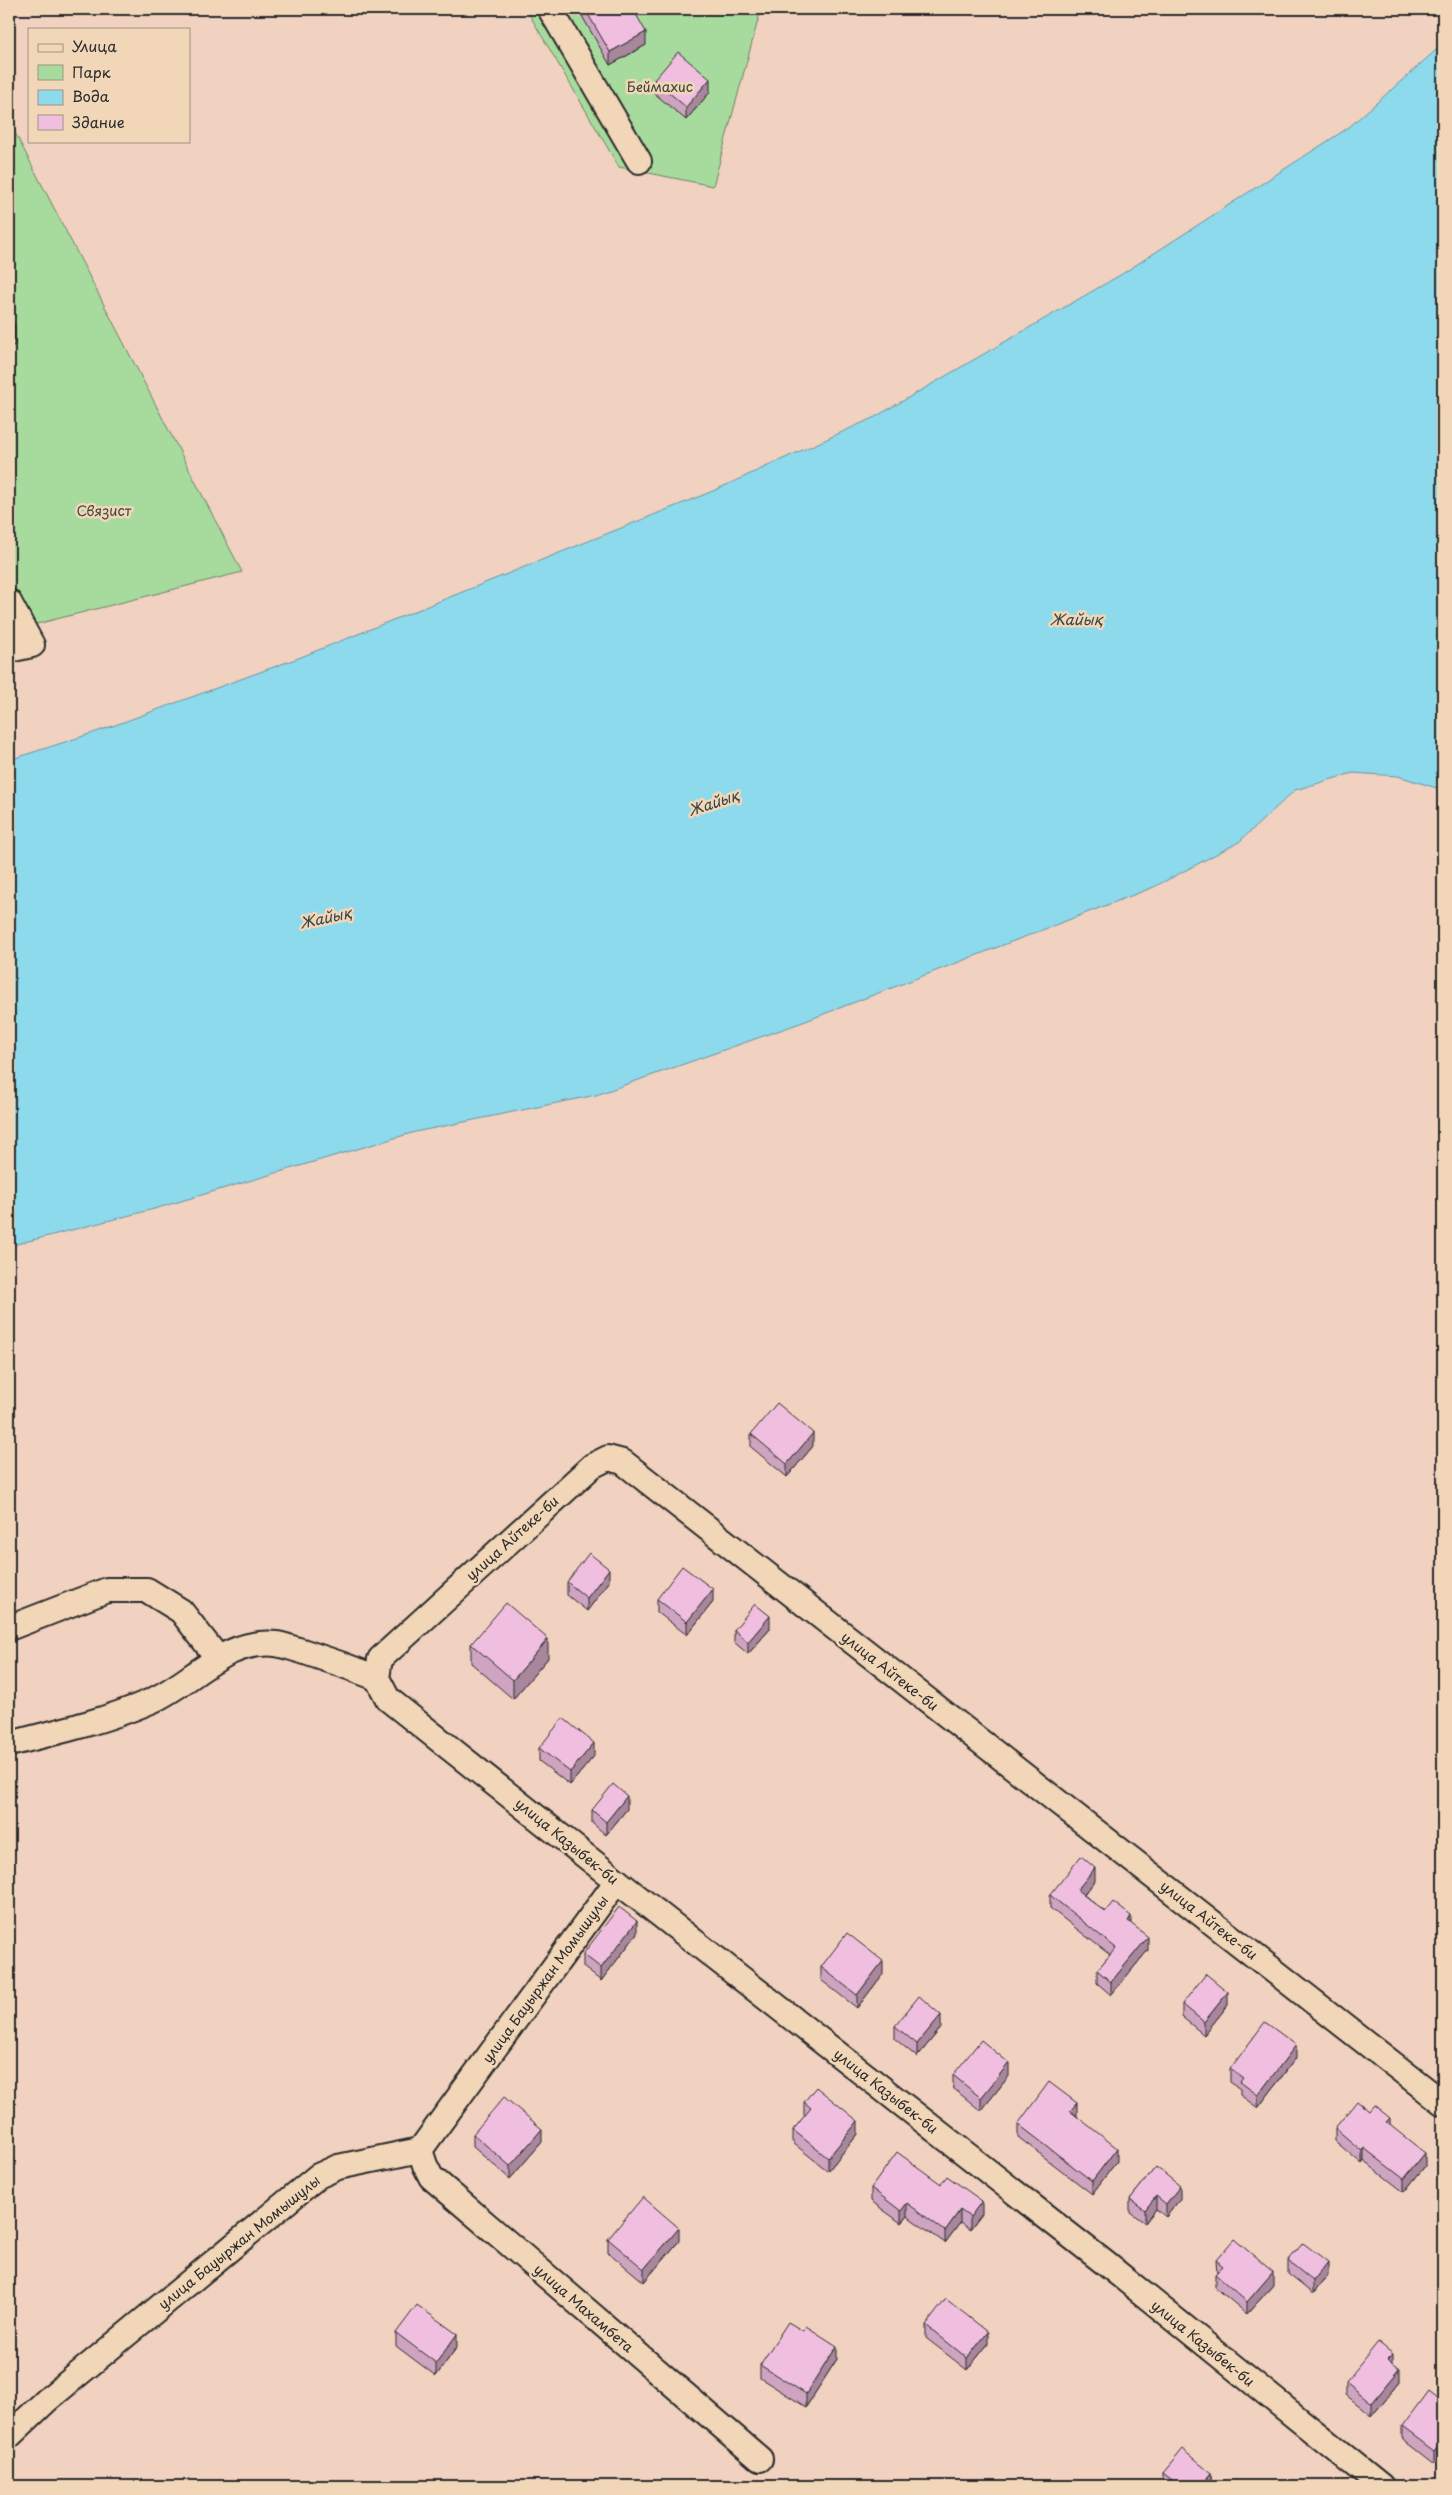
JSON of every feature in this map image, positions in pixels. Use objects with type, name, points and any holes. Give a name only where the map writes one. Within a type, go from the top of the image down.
[{"type":"street","points":[[550,9],[639,161]]},
{"type":"street","points":[[9,602],[32,645],[9,650]]},
{"type":"street","name":"улица Айтеке-би","points":[[377,1678],[380,1659],[592,1466],[608,1458],[623,1462],[1443,2103]]},
{"type":"street","points":[[9,1628],[107,1590],[147,1590],[181,1611],[217,1657]]},
{"type":"street","points":[[9,1744],[114,1716],[153,1700],[197,1674],[217,1657],[244,1647],[276,1644],[333,1661],[377,1678]]},
{"type":"street","name":"улица Казыбек-би","points":[[377,1678],[388,1699],[1105,2263],[1381,2486]]},
{"type":"street","name":"улица Бауыржан Момышулы","points":[[9,2436],[47,2400],[318,2176],[338,2167],[420,2150],[617,1881]]},
{"type":"street","name":"улица Махамбета","points":[[420,2150],[431,2177],[760,2459]]},
{"type":"green space","name":"Беймахис","points":[[526,9],[761,9],[713,186],[619,167]]},
{"type":"green space","name":"Связист","points":[[9,121],[242,572],[9,631]]},
{"type":"water","name":"Жайық","points":[[1443,44],[1443,790],[1398,776],[1353,773],[1295,790],[1239,842],[1154,887],[803,1022],[596,1095],[415,1132],[154,1209],[9,1246],[9,760],[99,731],[301,657],[713,491],[875,417],[1122,274],[1348,128]]},
{"type":"building","points":[[585,9],[633,9],[646,32],[610,52]]},
{"type":"building","points":[[678,52],[710,79],[686,107],[654,80]]},
{"type":"building","points":[[9,310],[15,326],[9,328]]},
{"type":"building","points":[[777,1403],[813,1433],[787,1464],[751,1434]]},
{"type":"building","points":[[589,1553],[609,1569],[587,1598],[567,1582]]},
{"type":"building","points":[[682,1566],[713,1589],[687,1622],[657,1599]]},
{"type":"building","points":[[506,1603],[548,1639],[513,1680],[471,1644]]},
{"type":"building","points":[[755,1604],[770,1616],[748,1642],[734,1630]]},
{"type":"building","points":[[563,1718],[594,1743],[570,1772],[539,1748]]},
{"type":"building","points":[[613,1784],[627,1796],[606,1822],[592,1810]]},
{"type":"building","points":[[1081,1856],[1095,1868],[1077,1890],[1105,1912],[1113,1902],[1131,1916],[1128,1921],[1148,1937],[1111,1982],[1097,1970],[1116,1948],[1050,1895]]},
{"type":"building","points":[[619,1907],[637,1921],[601,1968],[583,1954]]},
{"type":"building","points":[[847,1933],[883,1961],[857,1995],[821,1967]]},
{"type":"building","points":[[1206,1974],[1228,1992],[1204,2022],[1182,2004]]},
{"type":"building","points":[[919,1996],[941,2015],[917,2044],[895,2026]]},
{"type":"building","points":[[1265,2022],[1296,2045],[1258,2095],[1240,2082],[1243,2078],[1230,2069]]},
{"type":"building","points":[[981,2040],[1009,2063],[981,2098],[953,2075]]},
{"type":"building","points":[[1049,2082],[1077,2103],[1070,2111],[1117,2148],[1092,2181],[1018,2124]]},
{"type":"building","points":[[816,2087],[858,2121],[828,2158],[793,2130],[811,2108],[804,2102]]},
{"type":"building","points":[[504,2097],[542,2129],[510,2166],[473,2134]]},
{"type":"building","points":[[1357,2101],[1369,2111],[1374,2105],[1390,2118],[1386,2122],[1425,2153],[1404,2179],[1364,2148],[1362,2151],[1335,2128]]},
{"type":"building","points":[[897,2152],[941,2184],[947,2176],[982,2201],[970,2217],[960,2210],[945,2231],[907,2203],[901,2211],[871,2188]]},
{"type":"building","points":[[1156,2167],[1180,2186],[1166,2204],[1156,2196],[1145,2210],[1130,2199]]},
{"type":"building","points":[[643,2197],[679,2228],[644,2269],[608,2239]]},
{"type":"building","points":[[1234,2239],[1273,2272],[1247,2302],[1215,2274],[1223,2266],[1216,2260]]},
{"type":"building","points":[[1303,2243],[1328,2262],[1313,2281],[1288,2261]]},
{"type":"building","points":[[946,2299],[988,2332],[967,2358],[926,2325]]},
{"type":"building","points":[[417,2305],[457,2334],[436,2363],[396,2333]]},
{"type":"building","points":[[788,2322],[803,2331],[806,2326],[837,2346],[806,2394],[760,2365]]},
{"type":"building","points":[[1378,2342],[1393,2354],[1388,2359],[1400,2369],[1372,2403],[1346,2382]]},
{"type":"building","points":[[1428,2392],[1443,2404],[1443,2439],[1434,2451],[1402,2427]]},
{"type":"building","points":[[1183,2449],[1212,2473],[1201,2486],[1180,2486],[1163,2473]]}]
